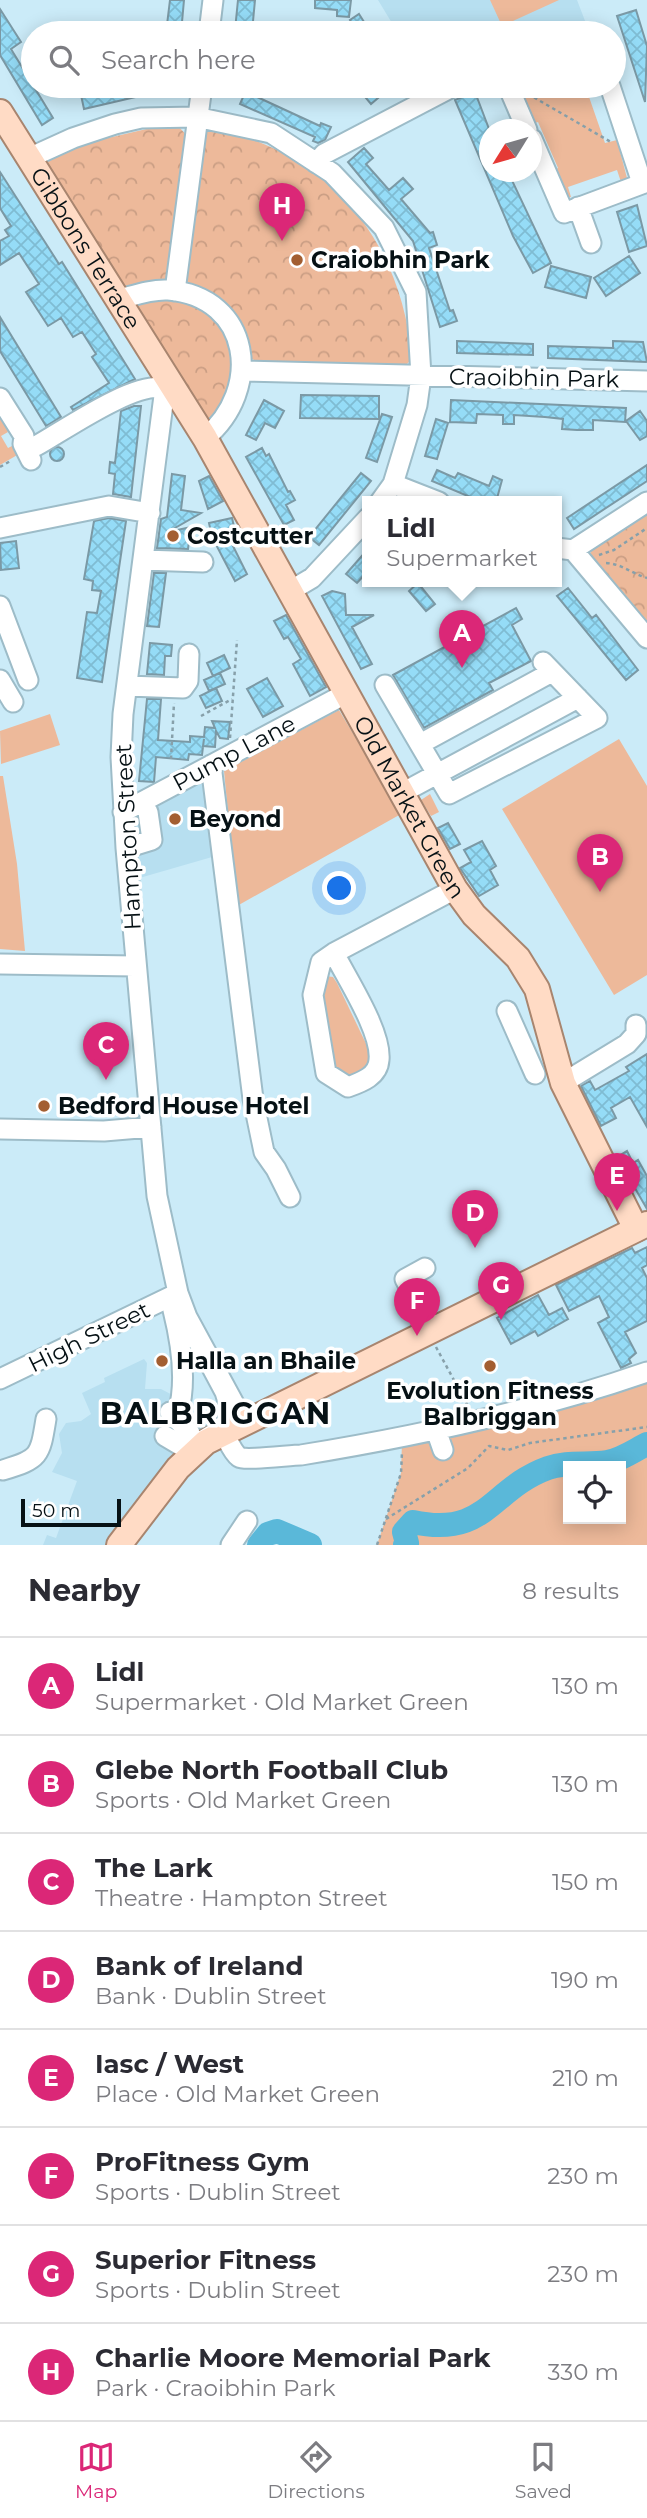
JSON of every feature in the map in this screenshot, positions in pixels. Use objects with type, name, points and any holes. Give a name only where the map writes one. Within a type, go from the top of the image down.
[{"type":"main road","name":"Gibbons Terrace","points":[[0,112],[120,299],[168,386]]},
{"type":"main road","name":"Old Market Green","points":[[168,386],[205,438],[455,889],[474,915],[529,973],[537,989],[563,1083],[642,1226]]},
{"type":"main road","points":[[120,1545],[190,1451],[234,1427],[433,1336],[642,1226]]},
{"type":"street","points":[[210,21],[213,0]]},
{"type":"street","points":[[175,291],[200,98]]},
{"type":"street","points":[[316,163],[324,154],[431,98]]},
{"type":"street","points":[[518,98],[524,119]]},
{"type":"street","points":[[542,164],[564,213],[644,182],[614,98]]},
{"type":"street","name":"Craoibhin Park","points":[[29,158],[73,138],[115,124],[141,118],[196,117],[271,133],[332,173],[384,228],[416,292],[421,376],[414,420],[393,484],[384,496]]},
{"type":"street","points":[[578,207],[592,243]]},
{"type":"street","points":[[120,299],[154,291],[175,291],[204,300],[225,317],[238,341],[243,371],[234,401],[223,420],[205,438]]},
{"type":"street","name":"Craoibhin Park","points":[[243,371],[647,381]]},
{"type":"street","points":[[0,398],[30,448],[120,400],[153,386],[168,386]]},
{"type":"street","name":"Hampton Street","points":[[168,386],[127,686],[121,757],[135,966],[158,1196],[178,1293],[234,1427],[237,1457],[244,1460],[271,1455],[301,1455],[403,1435]]},
{"type":"street","points":[[393,484],[424,496]]},
{"type":"street","points":[[647,502],[565,549],[647,638]]},
{"type":"street","points":[[0,528],[109,506],[150,513]]},
{"type":"street","points":[[290,591],[312,578],[362,524]]},
{"type":"street","points":[[144,560],[203,562]]},
{"type":"street","points":[[0,606],[28,680]]},
{"type":"street","points":[[127,686],[183,688],[188,681],[189,654]]},
{"type":"street","points":[[385,685],[449,794],[597,718],[547,667],[420,744]]},
{"type":"street","points":[[0,680],[13,702]]},
{"type":"street","name":"Pump Lane","points":[[123,812],[345,694]]},
{"type":"street","points":[[400,794],[578,698]]},
{"type":"street","points":[[211,765],[253,1099],[264,1152],[290,1197]]},
{"type":"street","points":[[126,848],[152,840],[148,812]]},
{"type":"street","points":[[334,953],[378,1042],[379,1062],[368,1080],[348,1087],[326,1073],[313,995],[321,962],[334,953],[455,889]]},
{"type":"street","points":[[0,964],[135,966]]},
{"type":"street","points":[[507,1011],[536,1074]]},
{"type":"street","points":[[563,1083],[627,1044],[636,1034],[636,1025]]},
{"type":"street","points":[[523,1046],[550,1040]]},
{"type":"street","points":[[0,1129],[104,1131],[151,1127]]},
{"type":"street","points":[[425,1268],[405,1279],[433,1336]]},
{"type":"street","name":"High Street","points":[[0,1379],[178,1293]]},
{"type":"street","points":[[177,1302],[225,1392],[232,1415],[221,1429],[190,1451],[190,1433],[170,1412],[178,1413],[182,1399],[178,1330],[173,1310],[177,1302]]},
{"type":"street","points":[[403,1435],[436,1430],[583,1394],[647,1372]]},
{"type":"street","points":[[3,1470],[32,1461],[38,1456],[46,1419]]},
{"type":"street","points":[[436,1430],[443,1450]]},
{"type":"street","points":[[165,1436],[190,1451]]},
{"type":"street","points":[[231,1545],[247,1521]]},
{"type":"path","points":[[532,98],[623,149],[630,147]]},
{"type":"path","points":[[647,528],[614,550],[591,558],[620,564],[630,573],[647,578]]},
{"type":"path","points":[[232,754],[237,640]]},
{"type":"path","points":[[171,759],[176,687]]},
{"type":"path","points":[[201,716],[233,698]]},
{"type":"path","points":[[433,1336],[489,1446],[508,1450],[530,1443],[647,1427]]},
{"type":"path","points":[[377,1544],[401,1473],[403,1435]]},
{"type":"path","points":[[386,1519],[468,1468],[489,1446]]},
{"type":"shaded area","points":[[378,0],[577,0],[585,21],[391,21]]},
{"type":"shaded area","points":[[209,775],[219,855],[136,879],[136,813]]},
{"type":"shaded area","points":[[144,1359],[147,1363],[145,1389],[161,1389],[182,1400],[190,1433],[115,1545],[43,1545],[47,1535],[56,1538],[77,1481],[52,1472],[62,1453],[59,1434],[66,1423],[81,1421],[91,1414],[82,1393],[105,1382],[104,1378]]},
{"type":"green space","points":[[490,0],[559,0],[513,21],[500,21]]},
{"type":"green space","points":[[521,98],[589,98],[605,143],[617,140],[627,178],[621,182],[617,170],[568,187],[571,197],[565,198],[549,172],[558,168],[542,131],[542,119],[527,119]]},
{"type":"green space","points":[[204,126],[248,138],[286,155],[321,177],[350,205],[374,237],[392,274],[405,315],[412,359],[402,369],[260,363],[248,357],[184,282]]},
{"type":"green space","points":[[155,127],[179,127],[190,139],[169,281],[127,289],[47,162],[78,145]]},
{"type":"green space","points":[[154,297],[184,300],[212,316],[232,344],[236,377],[209,424],[136,305]]},
{"type":"green space","points":[[0,413],[8,432],[1,436],[8,448],[14,445],[19,454],[0,465]]},
{"type":"green space","points":[[647,511],[647,630],[591,558],[590,548]]},
{"type":"green space","points":[[339,710],[401,814],[237,906],[224,771]]},
{"type":"green space","points":[[50,714],[60,745],[1,764],[0,731]]},
{"type":"green space","points":[[619,739],[647,786],[647,975],[614,995],[502,809]]},
{"type":"green space","points":[[0,776],[3,776],[17,864],[25,951],[0,949]]},
{"type":"green space","points":[[430,794],[439,812],[431,816],[421,800]]},
{"type":"green space","points":[[325,976],[333,977],[337,983],[372,1056],[372,1064],[354,1081],[331,1066],[320,985]]},
{"type":"green space","points":[[647,1376],[647,1545],[377,1545],[401,1473],[402,1442],[448,1436]]},
{"type":"building","points":[[170,0],[184,0],[182,21],[167,21]]},
{"type":"building","points":[[238,0],[255,0],[253,21],[236,21]]},
{"type":"building","points":[[315,0],[351,0],[349,17],[337,16],[337,10],[315,8]]},
{"type":"building","points":[[0,9],[21,42],[11,49],[21,65],[21,90],[0,55]]},
{"type":"building","points":[[636,10],[647,46],[645,102],[626,44],[626,21],[619,21],[617,16]]},
{"type":"building","points":[[359,14],[363,21],[351,21]]},
{"type":"building","points":[[26,98],[41,98],[53,118],[42,125]]},
{"type":"building","points":[[82,98],[131,98],[84,109]]},
{"type":"building","points":[[243,98],[259,98],[320,126],[321,123],[331,127],[325,140],[318,143],[313,141],[315,137],[240,104]]},
{"type":"building","points":[[366,98],[378,98],[371,104]]},
{"type":"building","points":[[460,98],[477,98],[485,119],[479,119],[479,156],[455,100]]},
{"type":"building","points":[[364,148],[373,158],[366,164],[389,190],[403,178],[413,189],[401,199],[430,233],[433,232],[437,245],[429,248],[450,311],[453,310],[457,321],[440,327],[413,241],[348,162]]},
{"type":"building","points":[[0,172],[59,264],[62,262],[135,379],[73,410],[71,407],[109,383],[92,357],[96,354],[82,332],[73,337],[61,318],[48,326],[26,292],[39,284],[19,253],[0,265],[0,241],[9,236],[5,230],[11,226],[0,208]]},
{"type":"building","points":[[490,182],[513,182],[551,263],[533,273],[513,236]]},
{"type":"building","points":[[637,205],[647,246],[629,252],[617,212]]},
{"type":"building","points":[[629,256],[640,273],[606,296],[594,278]]},
{"type":"building","points":[[551,266],[591,277],[586,298],[545,287]]},
{"type":"building","points":[[0,317],[61,417],[46,426],[0,351]]},
{"type":"building","points":[[457,341],[533,344],[533,355],[457,353]]},
{"type":"building","points":[[613,341],[643,342],[647,362],[548,358],[548,346],[613,348]]},
{"type":"building","points":[[301,395],[379,396],[379,419],[300,418]]},
{"type":"building","points":[[264,400],[284,411],[275,428],[265,423],[256,440],[246,435]]},
{"type":"building","points":[[451,400],[626,408],[625,422],[593,420],[593,430],[577,430],[562,429],[563,419],[514,415],[514,424],[503,424],[503,415],[477,414],[476,423],[450,422]]},
{"type":"building","points":[[141,406],[131,497],[113,494],[115,474],[109,473],[110,462],[115,463],[121,411]]},
{"type":"building","points":[[640,411],[647,421],[647,436],[640,440],[626,421]]},
{"type":"building","points":[[382,414],[392,417],[377,462],[366,458]]},
{"type":"building","points":[[436,419],[448,423],[437,459],[425,456]]},
{"type":"building","points":[[54,447],[60,447],[64,454],[60,461],[54,461],[50,457],[50,451]]},
{"type":"building","points":[[262,448],[266,456],[269,454],[288,492],[290,491],[295,500],[286,505],[294,520],[284,525],[246,457]]},
{"type":"building","points":[[647,465],[647,481],[574,529],[567,518]]},
{"type":"building","points":[[437,470],[455,478],[458,473],[489,486],[493,476],[502,480],[498,496],[468,496],[432,481]]},
{"type":"building","points":[[361,473],[371,481],[319,545],[309,537]]},
{"type":"building","name":"Costcutter","points":[[172,474],[185,476],[181,510],[201,513],[168,532],[191,527],[188,549],[157,548],[161,519],[167,517]]},
{"type":"building","points":[[209,476],[223,501],[208,509],[199,481]]},
{"type":"building","points":[[109,518],[126,521],[102,682],[77,678],[87,612],[97,613],[101,591],[92,590],[93,581],[84,579],[94,521]]},
{"type":"building","points":[[232,518],[237,539],[230,540],[247,574],[235,581],[212,537],[209,523]]},
{"type":"building","points":[[16,541],[19,568],[1,570],[0,543]]},
{"type":"building","points":[[362,556],[362,578],[357,583],[346,574]]},
{"type":"building","points":[[154,573],[166,573],[159,627],[147,626]]},
{"type":"building","points":[[414,587],[421,587],[435,604],[426,611],[409,591]]},
{"type":"building","points":[[568,588],[592,618],[596,615],[638,670],[626,680],[557,596]]},
{"type":"building","points":[[332,591],[345,594],[346,615],[374,615],[352,627],[372,664],[361,669],[322,596]]},
{"type":"building","points":[[516,608],[522,619],[512,625],[531,661],[489,683],[493,690],[424,728],[393,675]]},
{"type":"building","points":[[286,615],[326,687],[310,696],[293,664],[301,659],[288,637],[284,639],[274,621]]},
{"type":"building","points":[[150,643],[172,645],[171,656],[165,656],[164,675],[147,674]]},
{"type":"building","points":[[224,655],[230,668],[213,676],[207,663]]},
{"type":"building","points":[[220,673],[225,684],[209,691],[204,680]]},
{"type":"building","points":[[267,678],[283,706],[263,717],[247,689]]},
{"type":"building","points":[[216,688],[222,701],[206,708],[200,696]]},
{"type":"building","points":[[147,699],[161,699],[158,740],[190,742],[190,736],[204,737],[205,727],[215,728],[212,721],[230,722],[228,739],[220,738],[216,731],[215,747],[203,746],[202,755],[189,754],[188,760],[156,757],[154,782],[139,781]]},
{"type":"building","points":[[448,823],[460,844],[450,849],[438,828]]},
{"type":"building","points":[[482,841],[496,866],[490,870],[498,885],[479,896],[460,868],[471,862],[464,850]]},
{"type":"building","points":[[647,1054],[647,1127],[630,1097],[611,1108],[616,1118],[601,1126],[581,1086],[590,1081],[595,1090],[629,1071],[626,1067]]},
{"type":"building","points":[[627,1151],[633,1163],[638,1160],[647,1176],[647,1209],[617,1157]]},
{"type":"building","points":[[647,1247],[647,1265],[642,1268],[647,1278],[647,1321],[625,1332],[636,1353],[629,1359],[631,1363],[621,1368],[598,1323],[609,1317],[599,1296],[569,1311],[556,1285],[632,1248],[635,1253]]},
{"type":"building","points":[[538,1295],[549,1315],[562,1308],[568,1319],[538,1336],[535,1331],[511,1344],[497,1318]]},
{"type":"waterway","points":[[405,1545],[407,1543],[404,1532],[413,1522],[438,1525],[457,1523],[473,1517],[529,1477],[548,1468],[612,1461],[647,1444]]},
{"type":"waterway","points":[[259,1545],[268,1534],[277,1531],[310,1545]]},
{"type":"place","name":"Charlie Moore Memorial Park","points":[[282,241]]},
{"type":"place","name":"Craiobhin Park","points":[[297,260]]},
{"type":"place","name":"Costcutter","points":[[173,536]]},
{"type":"place","name":"Lidl","points":[[462,668]]},
{"type":"place","name":"Beyond","points":[[175,819]]},
{"type":"place","name":"Glebe North Football Club","points":[[600,892]]},
{"type":"place","name":"The Lark","points":[[106,1080]]},
{"type":"place","name":"Bedford House Hotel","points":[[44,1106]]},
{"type":"place","name":"Iasc / West","points":[[617,1211]]},
{"type":"place","name":"Bank of Ireland","points":[[475,1248]]},
{"type":"place","name":"Superior Fitness","points":[[501,1320]]},
{"type":"place","name":"ProFitness Gym","points":[[417,1336]]},
{"type":"place","name":"Halla an Bhaile","points":[[162,1361]]},
{"type":"place","name":"Evolution Fitness Balbriggan","points":[[490,1366]]},
{"type":"district","name":"BALBRIGGAN","points":[[216,1413]]}]
